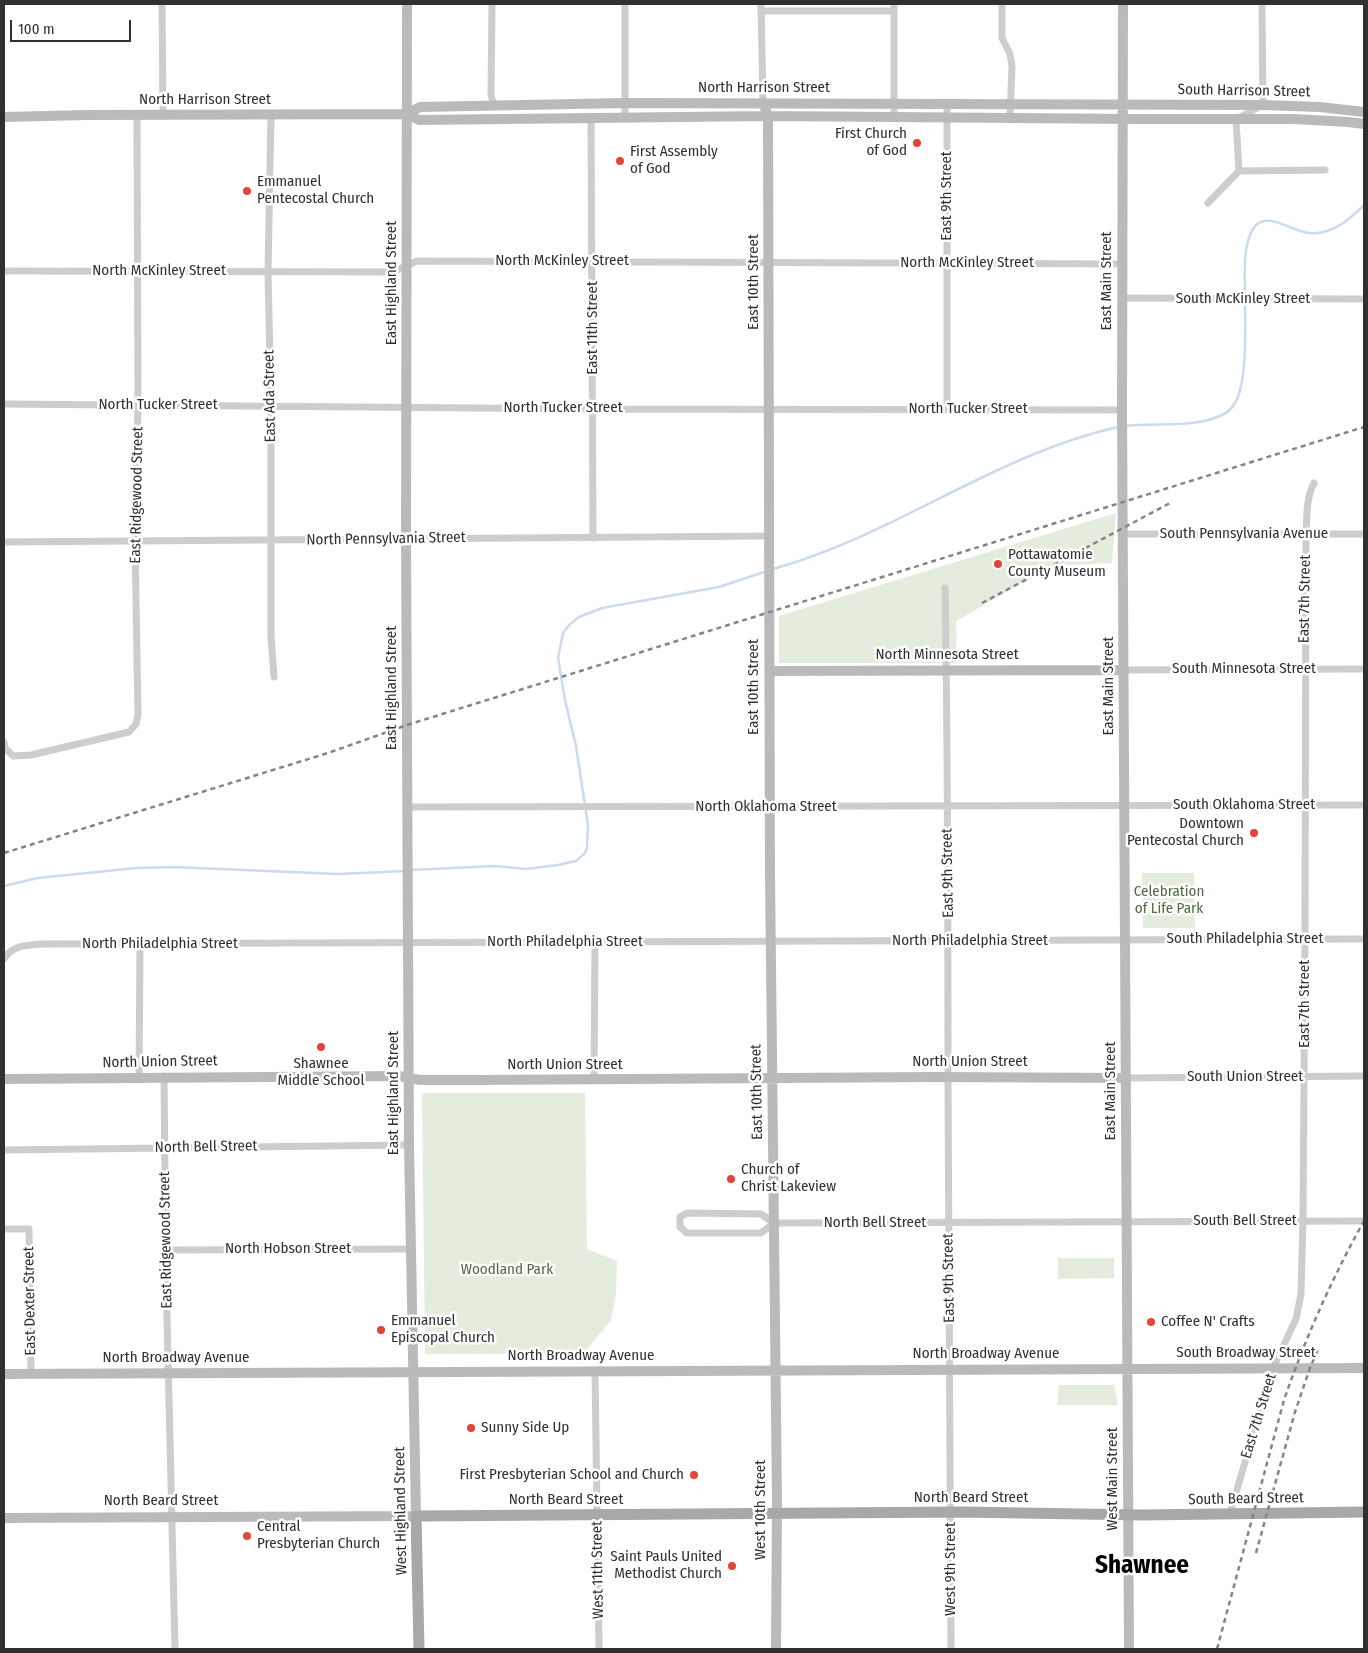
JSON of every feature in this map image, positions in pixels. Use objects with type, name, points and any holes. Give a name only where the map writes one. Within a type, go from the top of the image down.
[{"type":"main road","name":"North Beard Street","points":[[416,1516],[951,1512],[1128,1515]]},
{"type":"main road","name":"South Beard Street","points":[[1128,1515],[1364,1512]]},
{"type":"main road","name":"West Highland Street","points":[[416,1516],[419,1649]]},
{"type":"street","points":[[162,4],[163,115]]},
{"type":"street","name":"East Highland Street","points":[[407,4],[407,808],[409,1145],[414,1372]]},
{"type":"street","points":[[492,4],[491,95],[494,106]]},
{"type":"street","points":[[625,4],[625,118]]},
{"type":"street","points":[[1002,4],[1002,38],[1010,54],[1012,66],[1010,118]]},
{"type":"street","name":"East Main Street","points":[[1123,4],[1122,444],[1128,1368]]},
{"type":"street","points":[[1208,203],[1239,170],[1236,119],[1263,105],[1262,4]]},
{"type":"street","points":[[761,8],[894,7],[894,117]]},
{"type":"street","name":"East 10th Street","points":[[761,8],[764,103],[768,116],[770,806],[775,1370]]},
{"type":"street","name":"North Harrison Street","points":[[4,117],[406,114],[420,108],[625,102],[1123,105]]},
{"type":"street","name":"East 9th Street","points":[[947,104],[947,409]]},
{"type":"street","name":"South Harrison Street","points":[[1123,105],[1320,106],[1364,112]]},
{"type":"street","name":"North Harrison Street","points":[[406,114],[419,120],[768,116],[1123,119]]},
{"type":"street","name":"East Ridgewood Street","points":[[4,742],[5,748],[13,756],[31,755],[129,732],[136,724],[138,715],[135,541],[138,405],[136,271],[137,115]]},
{"type":"street","name":"East Ada Street","points":[[271,115],[268,272],[271,406],[271,636],[274,677]]},
{"type":"street","name":"East 11th Street","points":[[591,118],[593,538]]},
{"type":"street","name":"South Harrison Street","points":[[1123,119],[1294,119],[1364,124]]},
{"type":"street","points":[[1239,170],[1324,170]]},
{"type":"street","name":"North McKinley Street","points":[[4,270],[393,272],[418,261],[1122,264]]},
{"type":"street","name":"South McKinley Street","points":[[1123,298],[1364,299]]},
{"type":"street","name":"North Tucker Street","points":[[4,404],[593,409],[947,409],[1122,412]]},
{"type":"street","name":"East 7th Street","points":[[1230,1514],[1274,1368],[1296,1319],[1301,1294],[1305,940],[1306,534],[1309,500],[1314,483]]},
{"type":"street","name":"South Pennsylvania Avenue","points":[[1123,534],[1364,534]]},
{"type":"street","name":"North Pennsylvania Street","points":[[4,542],[769,536]]},
{"type":"street","name":"East 9th Street","points":[[945,588],[951,1369]]},
{"type":"street","name":"South Minnesota Street","points":[[1124,670],[1364,669]]},
{"type":"street","name":"North Minnesota Street","points":[[770,671],[1124,670]]},
{"type":"street","name":"South Oklahoma Street","points":[[1124,805],[1364,804]]},
{"type":"street","name":"North Oklahoma Street","points":[[407,808],[1124,805]]},
{"type":"street","name":"South Philadelphia Street","points":[[1125,940],[1364,939]]},
{"type":"street","name":"North Philadelphia Street","points":[[5,957],[22,946],[29,945],[1125,940]]},
{"type":"street","points":[[594,1080],[595,942]]},
{"type":"street","points":[[139,1077],[140,945]]},
{"type":"street","name":"East Ridgewood Street","points":[[164,1076],[168,1373],[175,1649]]},
{"type":"street","name":"North Union Street","points":[[4,1078],[399,1076],[420,1080],[594,1080],[948,1077],[1126,1078]]},
{"type":"street","name":"South Union Street","points":[[1126,1078],[1364,1076]]},
{"type":"street","name":"North Bell Street","points":[[4,1150],[409,1145]]},
{"type":"street","name":"North Bell Street","points":[[774,1223],[761,1233],[687,1233],[680,1227],[680,1217],[687,1213],[761,1214],[774,1223],[1127,1222]]},
{"type":"street","name":"South Bell Street","points":[[1127,1222],[1364,1221]]},
{"type":"street","name":"East Dexter Street","points":[[4,1230],[29,1229],[32,1374]]},
{"type":"street","name":"North Hobson Street","points":[[166,1250],[411,1249]]},
{"type":"street","name":"South Broadway Street","points":[[1128,1368],[1364,1368]]},
{"type":"street","name":"North Broadway Avenue","points":[[4,1374],[1128,1368]]},
{"type":"street","name":"West Main Street","points":[[1128,1368],[1129,1649]]},
{"type":"street","name":"West 9th Street","points":[[951,1369],[951,1649]]},
{"type":"street","name":"West 10th Street","points":[[775,1370],[776,1649]]},
{"type":"street","name":"West 11th Street","points":[[595,1371],[600,1649]]},
{"type":"street","name":"West Highland Street","points":[[414,1372],[416,1516]]},
{"type":"street","name":"North Beard Street","points":[[4,1518],[416,1516]]},
{"type":"green space","points":[[1116,513],[1112,563],[1051,566],[956,621],[957,663],[779,663],[779,616]]},
{"type":"green space","name":"Celebration of Life Park","points":[[1142,873],[1194,873],[1195,928],[1143,928]]},
{"type":"green space","name":"Woodland Park","points":[[422,1093],[585,1093],[587,1249],[617,1261],[616,1294],[611,1320],[583,1354],[425,1354]]},
{"type":"green space","points":[[1058,1258],[1114,1258],[1114,1278],[1058,1279]]},
{"type":"green space","points":[[1059,1385],[1114,1385],[1118,1405],[1057,1405]]},
{"type":"waterway","points":[[1124,426],[1186,424],[1210,419],[1226,413],[1235,403],[1242,381],[1245,350],[1245,259],[1248,241],[1255,226],[1260,222],[1274,221],[1303,232],[1325,232],[1346,221],[1364,205]]},
{"type":"waterway","points":[[773,569],[817,555],[860,537],[1030,456],[1073,440],[1118,427]]},
{"type":"waterway","points":[[411,870],[495,866],[526,869],[576,861],[585,853],[587,848],[588,825],[576,746],[565,700],[558,658],[563,633],[579,617],[602,608],[719,587],[767,571]]},
{"type":"waterway","points":[[4,886],[38,878],[136,868],[172,867],[338,874],[406,871]]},
{"type":"railway","points":[[4,853],[328,753],[407,725],[1364,427]]},
{"type":"railway","points":[[982,603],[1172,502]]},
{"type":"railway","points":[[1217,1649],[1284,1400],[1320,1309],[1364,1221]]},
{"type":"railway","points":[[1256,1553],[1295,1412],[1319,1347]]},
{"type":"place","name":"First Church of God","points":[[917,143]]},
{"type":"place","name":"First Assembly of God","points":[[620,161]]},
{"type":"place","name":"Emmanuel Pentecostal Church","points":[[247,191]]},
{"type":"place","name":"Pottawatomie County Museum","points":[[998,564]]},
{"type":"place","name":"Downtown Pentecostal Church","points":[[1254,833]]},
{"type":"place","name":"Shawnee Middle School","points":[[321,1047]]},
{"type":"place","name":"Church of Christ Lakeview","points":[[731,1179]]},
{"type":"place","name":"Coffee N' Crafts","points":[[1151,1322]]},
{"type":"place","name":"Emmanuel Episcopal Church","points":[[381,1330]]},
{"type":"place","name":"Sunny Side Up","points":[[471,1428]]},
{"type":"place","name":"First Presbyterian School and Church","points":[[694,1475]]},
{"type":"place","name":"Central Presbyterian Church","points":[[247,1536]]},
{"type":"place","name":"Saint Pauls United Methodist Church","points":[[732,1566]]},
{"type":"district","name":"Shawnee","points":[[1142,1566]]}]
